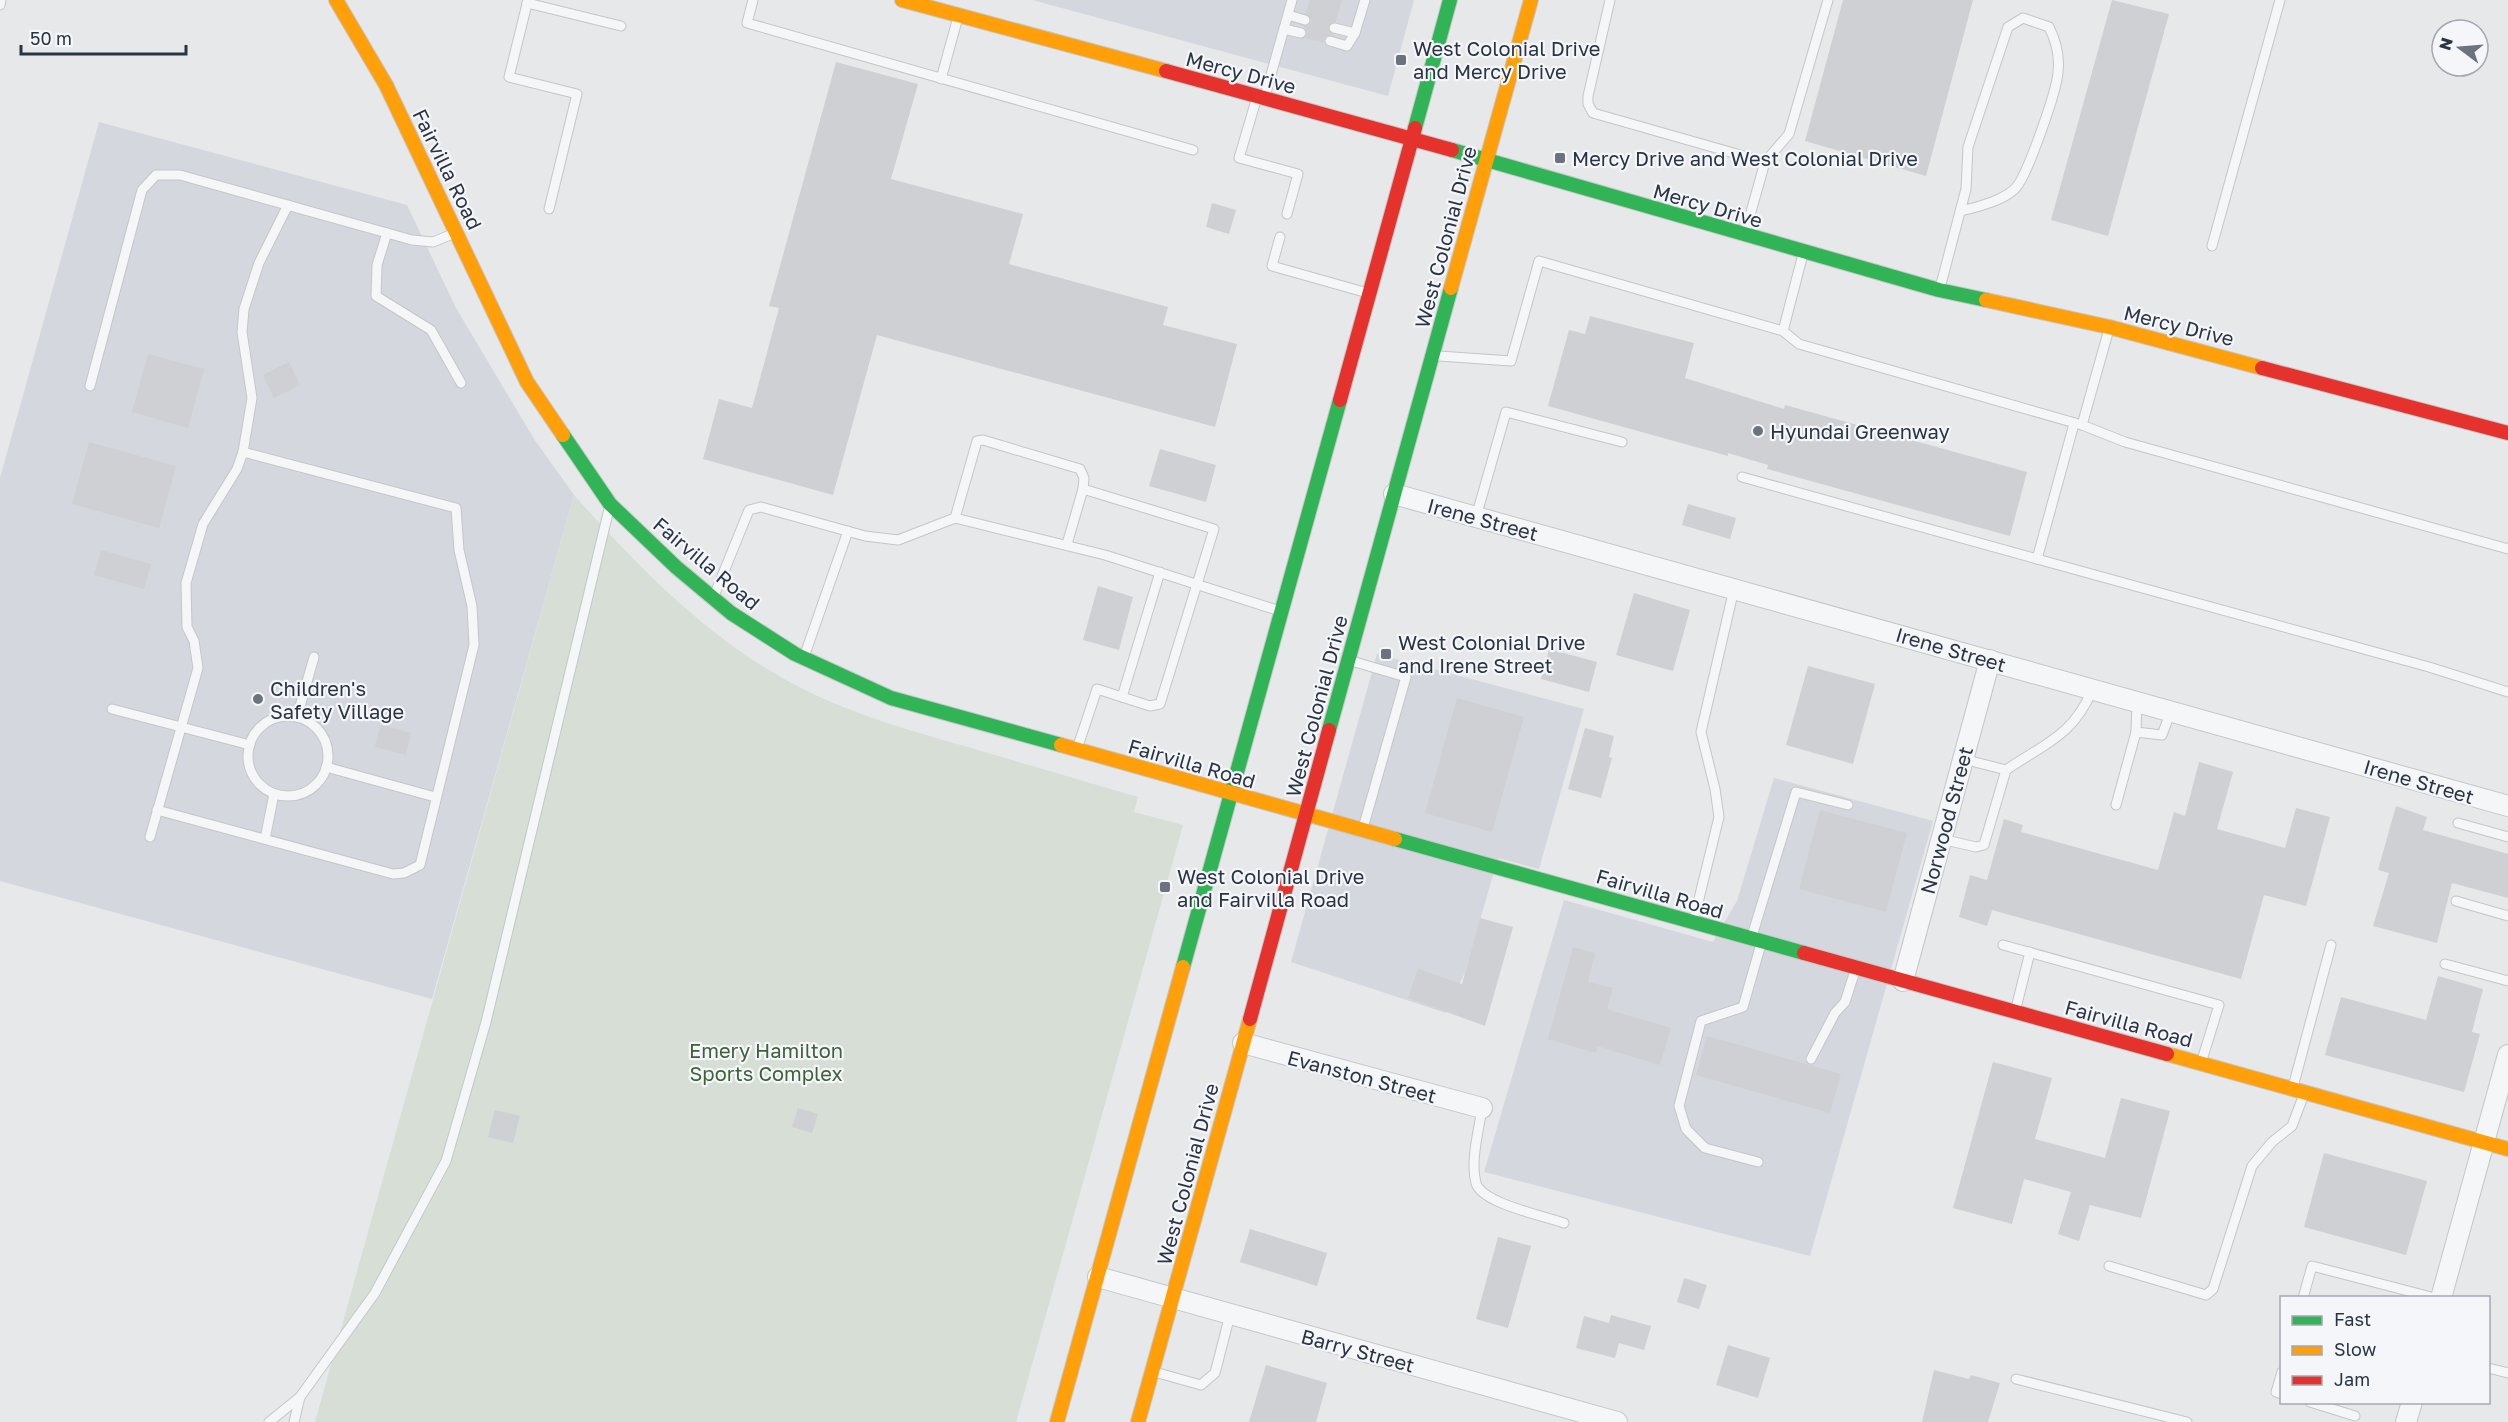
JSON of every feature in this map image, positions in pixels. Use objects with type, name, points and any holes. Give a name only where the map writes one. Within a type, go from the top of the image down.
[{"type":"main road","name":"Fairvilla Road","points":[[336,0],[386,84],[527,382],[610,504],[676,567],[731,613],[804,658],[891,698],[1231,795],[1306,814],[2014,1013],[2202,1062],[2508,1149]]},
{"type":"main road","name":"Mercy Drive","points":[[902,0],[1261,97],[1940,290],[2109,327],[2508,433]]},
{"type":"main road","points":[[1058,1422],[1450,0]]},
{"type":"main road","name":"West Colonial Drive","points":[[1138,1422],[1531,0]]},
{"type":"street","name":"Irene Street","points":[[1394,494],[2508,806]]},
{"type":"street","name":"Norwood Street","points":[[1903,981],[1990,660]]},
{"type":"street","name":"Evanston Street","points":[[1243,1043],[1482,1108]]},
{"type":"street","points":[[2442,1296],[2508,1055]]},
{"type":"street","name":"Barry Street","points":[[1098,1277],[1617,1422]]},
{"type":"street","points":[[2406,1422],[2411,1404]]},
{"type":"lane","points":[[0,5],[2,0]]},
{"type":"lane","points":[[753,0],[747,23],[1193,150]]},
{"type":"lane","points":[[1287,214],[1298,174],[1239,158],[1292,0]]},
{"type":"lane","points":[[1330,41],[1347,46],[1355,33],[1365,0]]},
{"type":"lane","points":[[1610,0],[1588,96],[1588,104],[1593,113],[1765,162]]},
{"type":"lane","points":[[1744,235],[1765,162],[1789,134],[1828,0]]},
{"type":"lane","points":[[2212,246],[2280,0]]},
{"type":"lane","points":[[549,209],[577,94],[509,77],[528,2],[621,26]]},
{"type":"lane","points":[[1288,15],[1305,20]]},
{"type":"lane","points":[[941,79],[959,16]]},
{"type":"lane","points":[[1940,290],[1960,211],[1966,189],[1968,147],[2008,27],[2023,18],[2049,27],[2057,42],[2058,73],[2043,127],[2018,187],[1984,206],[1960,211]]},
{"type":"lane","points":[[1334,28],[1355,33]]},
{"type":"lane","points":[[1284,29],[1301,33]]},
{"type":"lane","points":[[90,386],[142,190],[156,175],[180,176],[387,233],[433,242],[457,232]]},
{"type":"lane","points":[[150,837],[198,668],[185,609],[186,583],[203,524],[237,469],[243,452],[252,398],[242,332],[244,309],[259,263],[288,206]]},
{"type":"lane","points":[[387,233],[378,265],[376,296],[431,330],[461,383]]},
{"type":"lane","points":[[1280,237],[1272,266],[1369,293]]},
{"type":"lane","points":[[1783,330],[1804,252]]},
{"type":"lane","points":[[1433,356],[1511,361],[1539,261],[1783,330],[1799,344],[2078,424],[2125,442],[2508,549]]},
{"type":"lane","points":[[2037,560],[2109,327]]},
{"type":"lane","points":[[1476,517],[1506,412],[1622,442]]},
{"type":"lane","points":[[955,518],[977,441],[983,440],[1080,470],[1084,478],[1083,489],[1067,544]]},
{"type":"lane","points":[[157,810],[393,874],[404,873],[420,865],[474,645],[472,606],[459,550],[456,508],[243,452]]},
{"type":"lane","points":[[1742,477],[2429,667],[2508,692]]},
{"type":"lane","points":[[1076,751],[1094,691],[1097,689],[1150,706],[1160,704],[1214,529],[1083,489]]},
{"type":"lane","points":[[269,1422],[300,1397],[375,1293],[446,1161],[489,1011],[610,504]]},
{"type":"lane","points":[[714,598],[749,510],[760,507],[848,531],[898,540],[955,518],[1067,544],[1282,611]]},
{"type":"lane","points":[[804,658],[848,531]]},
{"type":"lane","points":[[1122,697],[1160,572]]},
{"type":"lane","points":[[1693,922],[1719,817],[1715,789],[1701,732],[1734,589]]},
{"type":"lane","points":[[297,717],[314,657]]},
{"type":"lane","points":[[1349,660],[1406,677],[1362,830]]},
{"type":"lane","points":[[1941,839],[1976,847],[1984,845],[2006,770],[2070,728],[2079,716],[2092,688]]},
{"type":"lane","points":[[2116,805],[2136,732],[2137,701]]},
{"type":"lane","points":[[112,709],[250,745]]},
{"type":"lane","points":[[2136,732],[2162,735],[2171,711]]},
{"type":"lane","points":[[297,717],[315,726],[321,734],[328,753],[326,767],[320,781],[304,794],[284,796],[274,794],[258,783],[252,775],[248,755],[250,745],[260,728],[268,722],[277,718],[297,717]]},
{"type":"lane","points":[[1963,759],[2006,770]]},
{"type":"lane","points":[[326,767],[435,797]]},
{"type":"lane","points":[[1758,1162],[1705,1148],[1686,1129],[1679,1106],[1701,1021],[1743,1006],[1756,940],[1796,792],[1848,805]]},
{"type":"lane","points":[[265,839],[274,794]]},
{"type":"lane","points":[[2458,823],[2508,837]]},
{"type":"lane","points":[[2456,901],[2508,915]]},
{"type":"lane","points":[[2003,945],[2219,1005],[2202,1062]]},
{"type":"lane","points":[[2109,1266],[2206,1295],[2213,1289],[2252,1166],[2272,1142],[2292,1126],[2331,945]]},
{"type":"lane","points":[[2014,1013],[2030,952]]},
{"type":"lane","points":[[2445,964],[2508,981]]},
{"type":"lane","points":[[1811,1059],[1835,1013],[1845,1002],[1856,968]]},
{"type":"lane","points":[[1482,1108],[1475,1157],[1476,1184],[1485,1197],[1564,1222]]},
{"type":"lane","points":[[2304,1296],[2312,1266],[2427,1296]]},
{"type":"lane","points":[[1152,1371],[1201,1385],[1215,1373],[1230,1315]]},
{"type":"lane","points":[[2490,1368],[2508,1373]]},
{"type":"lane","points":[[2016,1379],[2187,1422]]},
{"type":"lane","points":[[2280,1379],[2276,1392],[2280,1393]]},
{"type":"lane","points":[[294,1422],[300,1397]]},
{"type":"lane","points":[[2316,1404],[2355,1416]]},
{"type":"shaded area","points":[[1032,0],[1414,0],[1388,96]]},
{"type":"shaded area","name":"Children's Safety Village","points":[[99,122],[407,205],[456,308],[534,439],[574,495],[432,999],[0,881],[0,478]]},
{"type":"shaded area","points":[[1377,654],[1584,709],[1539,869],[1498,858],[1465,972],[1446,1013],[1291,962]]},
{"type":"shaded area","points":[[1774,778],[1933,821],[1810,1256],[1484,1172],[1564,900],[1713,942],[1737,901]]},
{"type":"green space","name":"Emery Hamilton Sports Complex","points":[[574,495],[651,577],[707,627],[768,670],[801,688],[883,722],[1138,797],[1134,812],[1183,825],[1016,1422],[315,1422]]},
{"type":"building","points":[[1310,0],[1342,0],[1336,21],[1328,26],[1332,35],[1325,37],[1324,43],[1305,38],[1308,32],[1303,26],[1309,25],[1312,21],[1306,13]]},
{"type":"building","points":[[1843,0],[1973,0],[1926,176],[1805,141]]},
{"type":"building","points":[[2112,0],[2169,14],[2108,236],[2051,220]]},
{"type":"building","points":[[836,62],[918,84],[891,179],[1023,214],[1009,264],[1168,307],[1163,325],[1237,344],[1215,427],[877,335],[833,495],[703,459],[719,399],[752,408],[779,308],[769,306]]},
{"type":"building","points":[[1212,203],[1236,210],[1229,234],[1206,227]]},
{"type":"building","name":"Hyundai Greenway","points":[[1590,316],[1694,343],[1685,378],[1784,409],[1785,405],[2027,472],[2010,536],[1767,469],[1768,465],[1728,453],[1728,456],[1548,406],[1569,330],[1585,334]]},
{"type":"building","points":[[148,354],[204,369],[188,428],[132,412]]},
{"type":"building","points":[[289,362],[300,385],[274,398],[263,375]]},
{"type":"building","points":[[89,442],[176,466],[159,528],[72,504]]},
{"type":"building","points":[[1160,449],[1216,465],[1206,502],[1149,486]]},
{"type":"building","points":[[1688,504],[1736,518],[1730,539],[1682,525]]},
{"type":"building","points":[[101,550],[151,564],[144,589],[94,575]]},
{"type":"building","points":[[1098,586],[1133,597],[1119,650],[1083,640]]},
{"type":"building","points":[[1634,593],[1690,610],[1673,671],[1616,655]]},
{"type":"building","points":[[1549,649],[1597,662],[1589,692],[1541,679]]},
{"type":"building","points":[[1808,666],[1875,684],[1853,764],[1786,745]]},
{"type":"building","points":[[1457,698],[1524,717],[1492,832],[1425,813]]},
{"type":"building","points":[[381,725],[411,733],[406,755],[375,747]]},
{"type":"building","points":[[1585,728],[1614,736],[1609,757],[1612,758],[1601,798],[1568,789]]},
{"type":"building","points":[[2199,762],[2233,772],[2217,829],[2285,848],[2296,808],[2330,817],[2306,906],[2264,895],[2241,979],[1992,910],[1987,926],[1959,917],[1970,875],[1987,880],[2004,819],[2023,825],[2021,832],[2158,870],[2174,812],[2185,816]]},
{"type":"building","points":[[2396,806],[2427,817],[2423,830],[2508,854],[2508,898],[2452,883],[2437,943],[2373,926],[2389,873],[2378,870]]},
{"type":"building","points":[[1820,810],[1907,833],[1886,912],[1799,889]]},
{"type":"building","points":[[1480,918],[1513,927],[1485,1026],[1408,998],[1418,969],[1462,984]]},
{"type":"building","points":[[1573,947],[1595,953],[1588,982],[1613,988],[1607,1009],[1671,1028],[1660,1065],[1597,1046],[1596,1053],[1548,1039]]},
{"type":"building","points":[[2438,976],[2483,989],[2472,1032],[2480,1034],[2464,1092],[2325,1055],[2341,997],[2426,1020]]},
{"type":"building","points":[[1707,1036],[1841,1074],[1830,1113],[1696,1075]]},
{"type":"building","points":[[1993,1062],[2052,1078],[2035,1139],[2105,1158],[2121,1098],[2170,1111],[2141,1218],[2090,1205],[2079,1241],[2058,1234],[2071,1192],[2024,1179],[2012,1224],[1953,1208]]},
{"type":"building","points":[[798,1108],[818,1114],[812,1133],[792,1127]]},
{"type":"building","points":[[495,1110],[520,1116],[513,1143],[488,1137]]},
{"type":"building","points":[[2324,1153],[2427,1181],[2406,1255],[2304,1227]]},
{"type":"building","points":[[1250,1229],[1327,1253],[1317,1286],[1240,1262]]},
{"type":"building","points":[[1498,1237],[1531,1246],[1508,1328],[1476,1319]]},
{"type":"building","points":[[1684,1278],[1707,1285],[1699,1309],[1677,1302]]},
{"type":"building","points":[[1611,1315],[1651,1326],[1644,1350],[1619,1343],[1615,1358],[1576,1348],[1584,1316],[1609,1323]]},
{"type":"building","points":[[1728,1345],[1770,1358],[1758,1398],[1716,1385]]},
{"type":"building","points":[[1266,1365],[1327,1383],[1316,1422],[1249,1422]]},
{"type":"building","points":[[1934,1370],[1969,1379],[1971,1375],[2000,1383],[1988,1422],[1922,1422]]},
{"type":"traffic: fast","points":[[1415,128],[1450,0]]},
{"type":"traffic: fast","points":[[1452,150],[1939,290],[1986,300]]},
{"type":"traffic: fast","points":[[1329,730],[1451,288]]},
{"type":"traffic: fast","points":[[1183,967],[1340,400]]},
{"type":"traffic: fast","points":[[563,435],[610,504],[676,567],[731,613],[795,654],[891,698],[1061,745]]},
{"type":"traffic: fast","points":[[1395,839],[1804,953]]},
{"type":"traffic: slow","points":[[336,0],[386,85],[527,382],[563,435]]},
{"type":"traffic: slow","points":[[902,0],[1166,71]]},
{"type":"traffic: slow","points":[[1451,288],[1531,0]]},
{"type":"traffic: slow","points":[[1986,300],[2109,327],[2262,368]]},
{"type":"traffic: slow","points":[[1061,745],[1395,839]]},
{"type":"traffic: slow","points":[[1057,1422],[1183,967]]},
{"type":"traffic: slow","points":[[1138,1422],[1250,1019]]},
{"type":"traffic: slow","points":[[2167,1054],[2508,1149]]},
{"type":"traffic: jam","points":[[1166,71],[1452,150]]},
{"type":"traffic: jam","points":[[1340,400],[1415,128]]},
{"type":"traffic: jam","points":[[2262,368],[2508,433]]},
{"type":"traffic: jam","points":[[1250,1019],[1329,730]]},
{"type":"traffic: jam","points":[[1804,953],[2167,1054]]},
{"type":"place","name":"West Colonial Drive and Mercy Drive","points":[[1401,60]]},
{"type":"place","name":"Mercy Drive and West Colonial Drive","points":[[1560,158]]},
{"type":"place","name":"Hyundai Greenway","points":[[1758,431]]},
{"type":"place","name":"West Colonial Drive and Irene Street","points":[[1386,654]]},
{"type":"place","name":"Children's Safety Village","points":[[258,699]]},
{"type":"place","name":"West Colonial Drive and Fairvilla Road","points":[[1165,887]]}]
